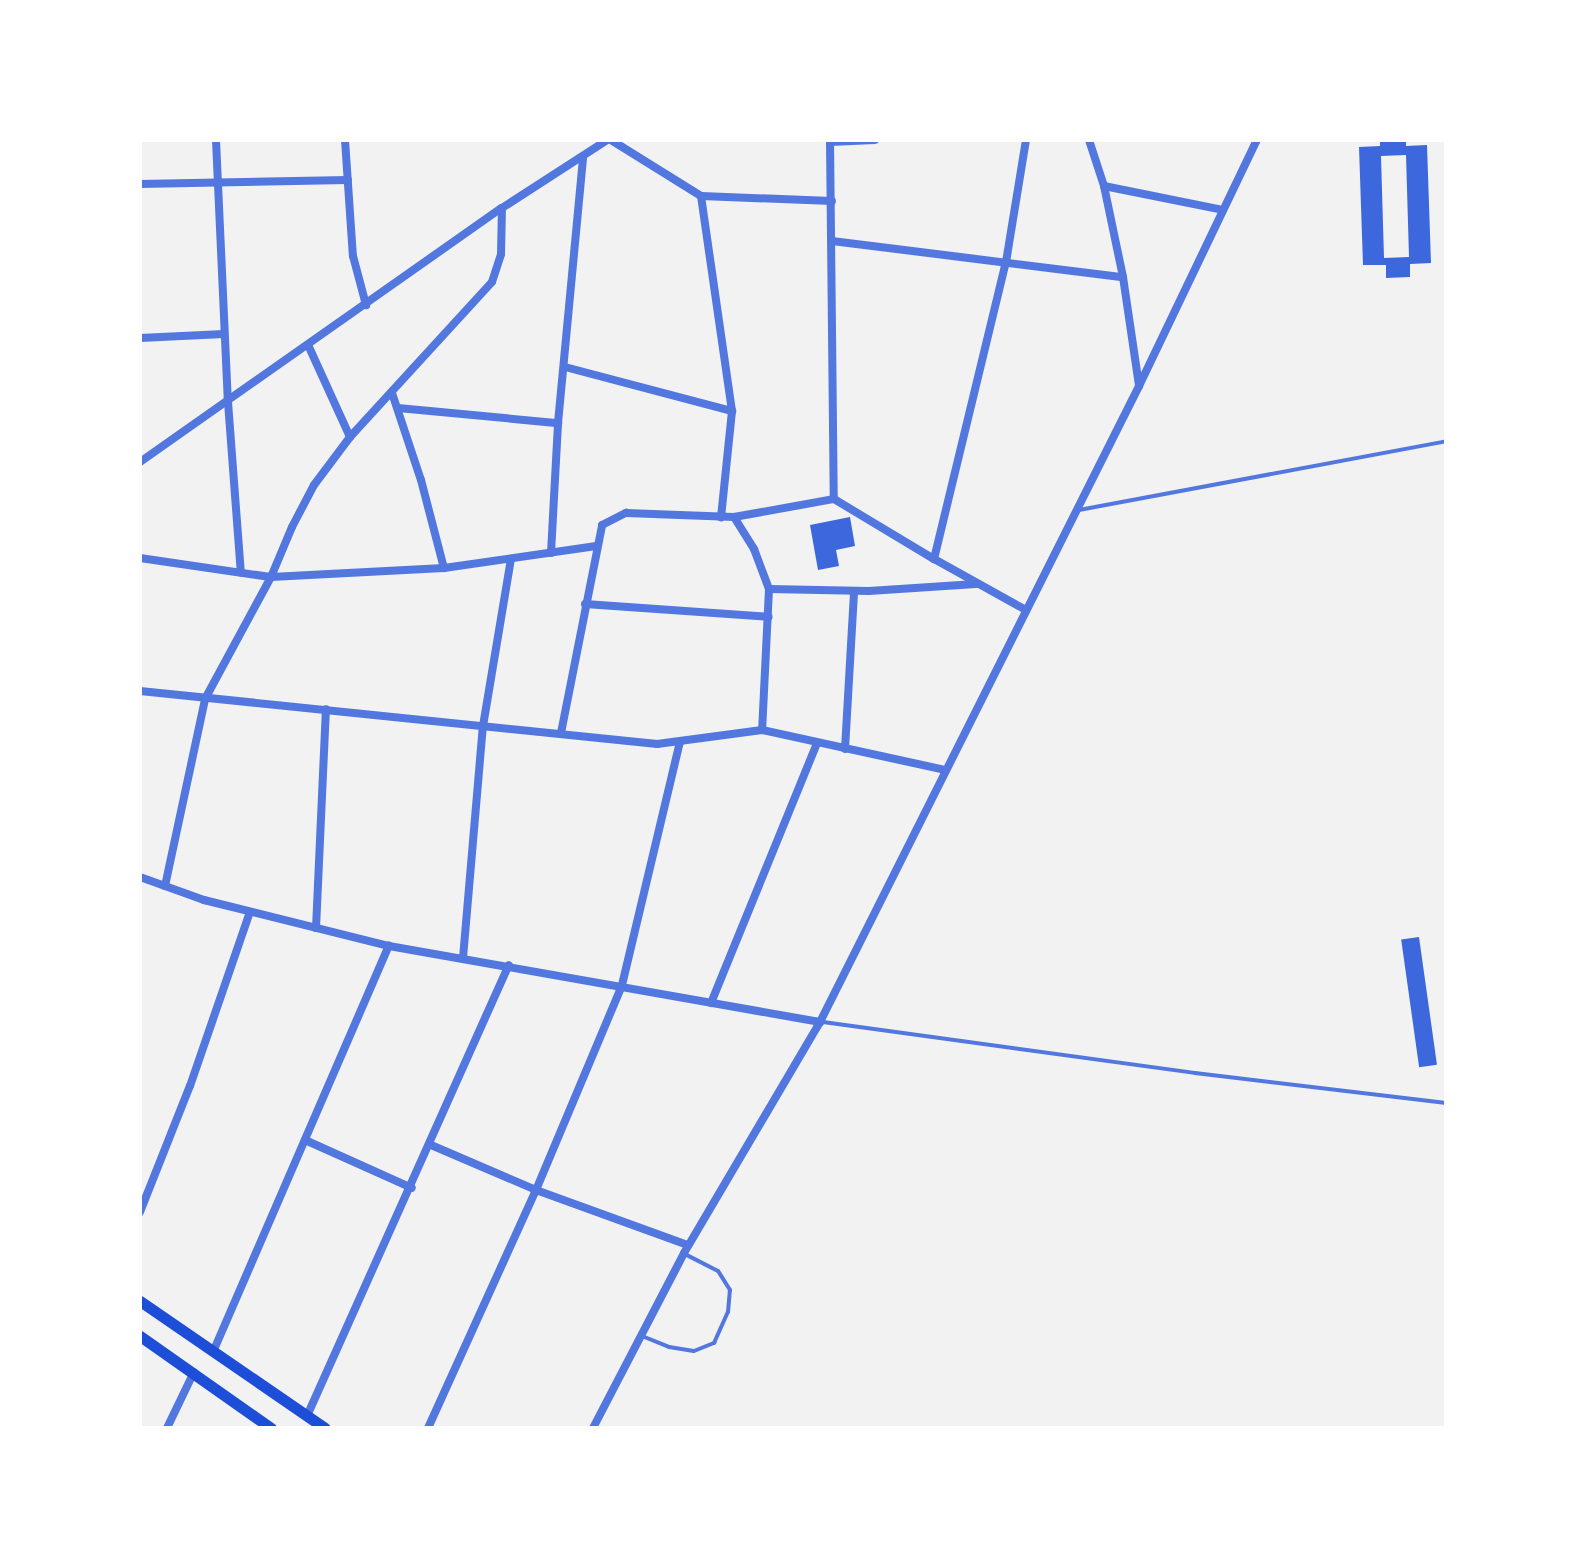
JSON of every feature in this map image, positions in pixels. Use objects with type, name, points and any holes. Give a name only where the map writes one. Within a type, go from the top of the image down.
[{"type":"main road","points":[[140,1301],[325,1428]]},
{"type":"main road","points":[[140,1336],[271,1428]]},
{"type":"street","points":[[216,140],[224,334],[241,573]]},
{"type":"street","points":[[345,140],[356,277],[366,305]]},
{"type":"street","points":[[140,462],[309,347],[502,208],[609,140],[701,196],[832,201]]},
{"type":"street","points":[[834,499],[830,141],[875,140]]},
{"type":"street","points":[[934,559],[1006,262],[1026,140]]},
{"type":"street","points":[[1091,140],[1123,277],[1139,386]]},
{"type":"street","points":[[593,1428],[686,1249],[820,1022],[1139,386],[1257,140]]},
{"type":"street","points":[[551,553],[558,423],[583,157]]},
{"type":"street","points":[[140,184],[348,180]]},
{"type":"street","points":[[1104,186],[1223,210]]},
{"type":"street","points":[[701,196],[732,411],[721,517]]},
{"type":"street","points":[[165,886],[205,699],[271,577],[314,485],[350,437],[492,282],[501,254],[502,208]]},
{"type":"street","points":[[832,241],[1123,277]]},
{"type":"street","points":[[140,338],[224,334]]},
{"type":"street","points":[[309,347],[350,437]]},
{"type":"street","points":[[565,367],[732,411]]},
{"type":"street","points":[[392,393],[444,568]]},
{"type":"street","points":[[398,408],[558,423]]},
{"type":"street","points":[[561,733],[602,525],[626,513],[734,517],[834,499],[1026,610]]},
{"type":"street","points":[[734,517],[754,549],[769,589],[762,730]]},
{"type":"street","points":[[140,558],[271,577],[444,568],[596,546]]},
{"type":"street","points":[[463,958],[483,726],[511,559]]},
{"type":"street","points":[[769,589],[854,591],[979,584]]},
{"type":"street","points":[[845,749],[854,591]]},
{"type":"street","points":[[585,604],[769,617]]},
{"type":"street","points":[[140,691],[657,744],[762,730],[945,770]]},
{"type":"street","points":[[316,928],[326,709]]},
{"type":"street","points":[[428,1428],[536,1190],[622,985],[680,742]]},
{"type":"street","points":[[711,1003],[817,743]]},
{"type":"street","points":[[140,877],[250,912],[389,946],[820,1022]]},
{"type":"street","points":[[140,1212],[190,1086],[250,912]]},
{"type":"street","points":[[213,1352],[389,946]]},
{"type":"street","points":[[307,1416],[412,1188],[509,965]]},
{"type":"street","points":[[305,1140],[412,1188]]},
{"type":"street","points":[[431,1145],[686,1249]]},
{"type":"street","points":[[167,1428],[194,1372]]},
{"type":"lane","points":[[1076,510],[1446,441]]},
{"type":"lane","points":[[820,1022],[1446,1103]]},
{"type":"lane","points":[[642,1336],[669,1347],[694,1351],[714,1343],[728,1312],[730,1290],[718,1271],[686,1249]]},
{"type":"building","points":[[1380,140],[1406,140],[1406,146],[1427,145],[1431,263],[1410,264],[1410,277],[1386,278],[1386,265],[1363,265],[1359,147],[1380,146]],"holes":[[[1406,155],[1409,257],[1384,258],[1381,156]]]},
{"type":"building","points":[[850,517],[855,546],[836,550],[839,566],[818,570],[810,525]]},
{"type":"building","points":[[1419,937],[1437,1065],[1419,1067],[1401,940]]}]
